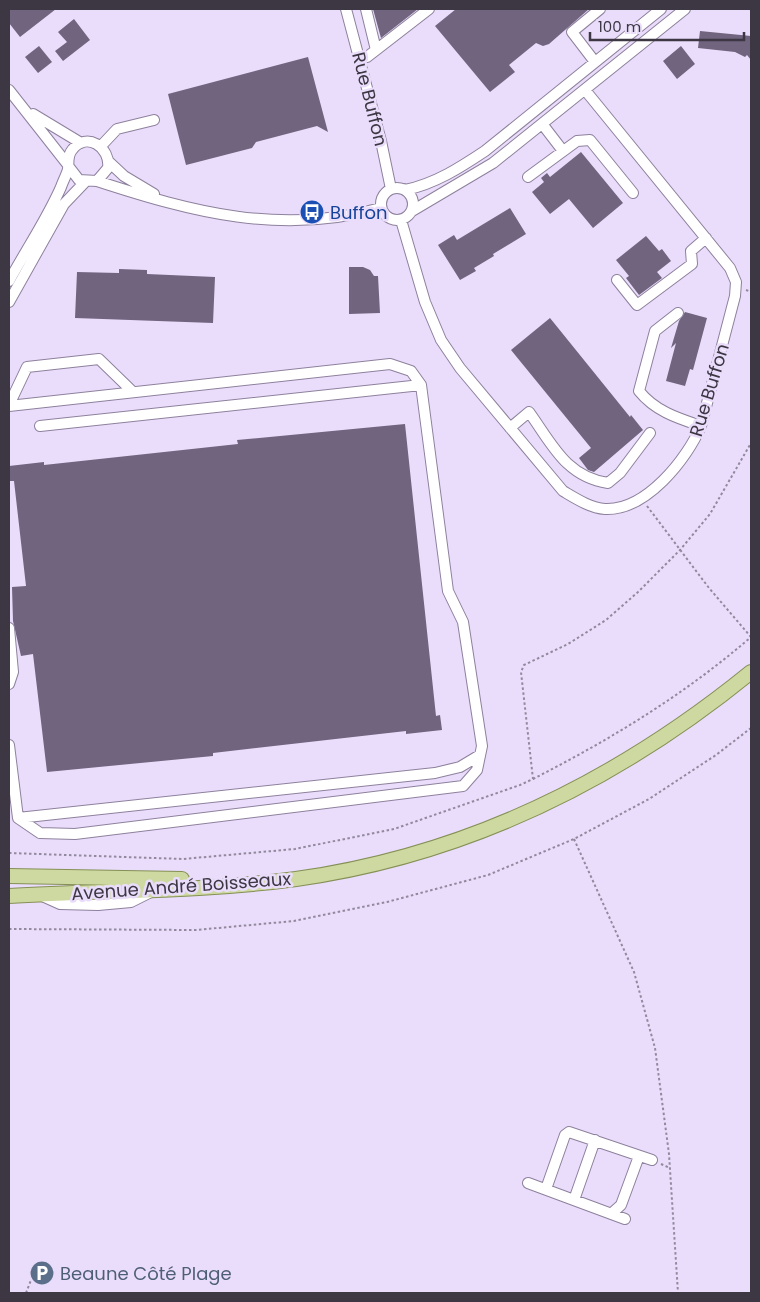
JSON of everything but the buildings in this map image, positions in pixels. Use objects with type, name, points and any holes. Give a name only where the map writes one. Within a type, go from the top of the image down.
[{"type":"main road","name":"Avenue André Boisseaux","points":[[9,876],[167,879],[243,875],[339,863],[410,845],[524,806],[599,768],[669,726],[751,664]]},
{"type":"main road","name":"Avenue André Boisseaux","points":[[9,896],[222,886],[296,878],[364,865],[436,846],[510,820],[590,783],[662,739],[751,672]]},
{"type":"street","name":"Rue Buffon","points":[[346,9],[381,141],[391,189]]},
{"type":"street","points":[[366,9],[376,50]]},
{"type":"street","points":[[359,59],[367,57],[429,9]]},
{"type":"street","points":[[595,62],[572,32],[600,9]]},
{"type":"street","points":[[661,9],[477,156],[425,185],[405,190],[391,189],[381,198],[383,213],[391,219],[401,220],[412,211],[494,164],[685,9]]},
{"type":"street","points":[[9,90],[26,109],[75,177],[85,182],[97,181],[215,215],[269,221],[315,220],[381,208]]},
{"type":"street","name":"Rue Buffon","points":[[401,220],[425,302],[441,340],[460,368],[563,491],[584,503],[606,509],[624,506],[642,498],[659,486],[686,453],[700,426],[736,289],[734,275],[585,90]]},
{"type":"street","points":[[26,109],[63,134],[81,143],[91,142],[101,146],[105,150],[109,162],[124,176],[166,201]]},
{"type":"street","points":[[101,146],[117,129],[154,120]]},
{"type":"street","points":[[543,125],[562,152]]},
{"type":"street","points":[[528,177],[577,140],[590,140],[633,192]]},
{"type":"street","points":[[9,281],[55,199],[68,166],[69,155],[81,143]]},
{"type":"street","points":[[97,181],[106,173],[109,162]]},
{"type":"street","points":[[9,302],[64,204],[85,182]]},
{"type":"street","points":[[405,190],[412,197],[412,211]]},
{"type":"street","points":[[618,280],[637,305],[692,264],[691,251],[706,238]]},
{"type":"street","points":[[678,313],[655,331],[639,391],[649,403],[657,408],[700,426]]},
{"type":"street","points":[[9,405],[27,367],[99,359],[133,392]]},
{"type":"street","points":[[9,405],[390,364],[411,371],[421,385],[448,591],[463,622],[482,746],[477,770],[463,786],[75,834],[40,833],[18,818],[9,745]]},
{"type":"street","points":[[40,426],[421,385]]},
{"type":"street","points":[[510,428],[529,412],[567,465],[590,481],[608,484],[620,473],[650,433]]},
{"type":"street","points":[[9,628],[13,672],[9,684]]},
{"type":"street","points":[[18,818],[435,774],[460,767],[480,754]]},
{"type":"street","points":[[546,1189],[565,1135],[574,1132],[652,1160]]},
{"type":"street","points":[[574,1200],[595,1140]]},
{"type":"street","points":[[611,1214],[621,1205],[639,1156]]},
{"type":"street","points":[[528,1183],[625,1219]]},
{"type":"path","points":[[750,291],[751,287]]},
{"type":"path","points":[[680,550],[710,514],[751,443]]},
{"type":"path","points":[[532,779],[594,748],[651,714],[708,673],[751,637],[680,550],[642,498]]},
{"type":"path","points":[[9,929],[196,930],[294,921],[387,902],[488,875],[574,839],[649,799],[716,755],[751,728]]},
{"type":"path","points":[[574,839],[634,972],[655,1048],[669,1154],[678,1293]]},
{"type":"path","points":[[26,1293],[31,1280]]},
{"type":"place","name":"Buffon","points":[[312,212]]},
{"type":"place","name":"Beaune Côté Plage","points":[[42,1273]]}]
